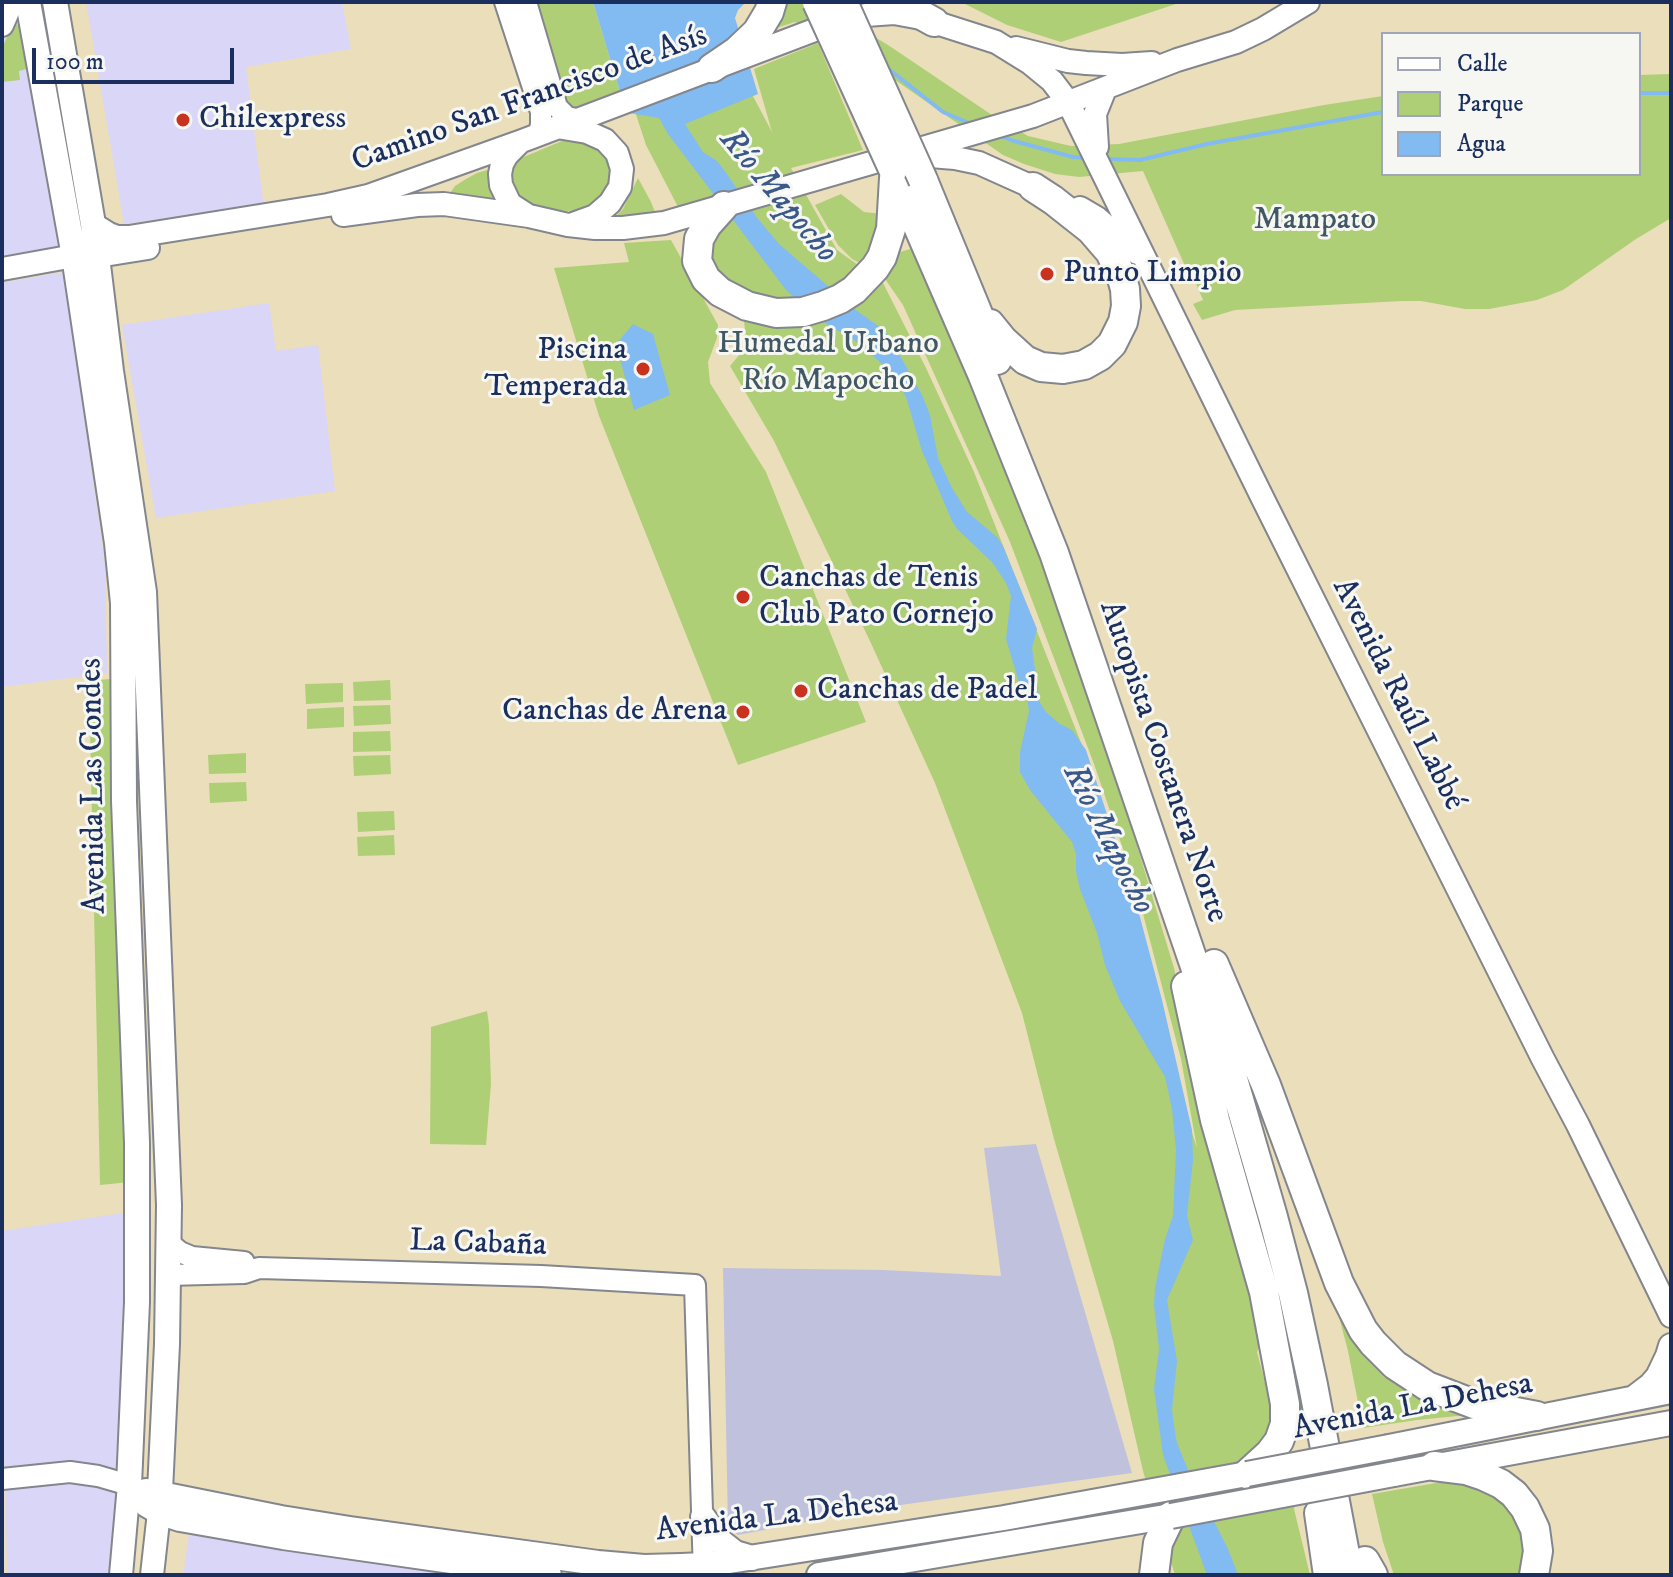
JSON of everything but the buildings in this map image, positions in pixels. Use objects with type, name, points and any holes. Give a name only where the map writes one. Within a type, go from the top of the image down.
[{"type":"highway","points":[[712,68],[757,32],[772,2]]},
{"type":"highway","name":"Autopista Costanera Norte","points":[[817,2],[972,296],[1083,585],[1255,1089],[1317,1325],[1364,1571]]},
{"type":"highway","points":[[898,2],[934,22]]},
{"type":"highway","name":"Autopista Costanera Norte","points":[[854,8],[905,174],[1072,603],[1231,1072],[1273,1217],[1313,1385],[1364,1571]]},
{"type":"highway","points":[[724,206],[699,239],[697,261],[706,279],[720,292],[747,306],[776,313],[803,312],[833,302],[854,290],[875,268],[891,229],[905,174]]},
{"type":"highway","points":[[972,296],[1012,350],[1041,367],[1063,369],[1084,365],[1106,350],[1116,337],[1125,314],[1126,297],[1124,282],[1115,261],[1091,230],[1033,187]]},
{"type":"highway","points":[[1158,856],[1170,924],[1215,1120],[1255,1260],[1285,1404],[1285,1424],[1279,1441],[1247,1474]]},
{"type":"highway","points":[[1214,964],[1266,1085],[1339,1283],[1363,1330],[1383,1355],[1427,1386],[1474,1404],[1537,1416]]},
{"type":"highway","points":[[1293,1293],[1306,1426],[1328,1575]]},
{"type":"highway","points":[[1306,1426],[1315,1575]]},
{"type":"highway","points":[[1434,1466],[1476,1473],[1501,1484],[1514,1494],[1535,1529],[1538,1551],[1534,1575]]},
{"type":"highway","points":[[1154,1575],[1158,1543],[1171,1516]]},
{"type":"main road","points":[[2,25],[12,2]]},
{"type":"main road","name":"Avenida Las Condes","points":[[28,2],[111,371],[144,592],[169,1243],[160,1504],[153,1565]]},
{"type":"main road","name":"Avenida Las Condes","points":[[55,2],[93,224],[86,256],[121,573],[123,757],[137,1227],[136,1337],[121,1575]]},
{"type":"main road","points":[[1068,102],[1250,36],[1308,2]]},
{"type":"main road","name":"Camino San Francisco de Asís","points":[[2,269],[417,205],[444,204],[568,225],[623,228],[650,225],[815,180],[905,174],[938,144],[1033,116],[1068,102],[1052,81],[996,42],[921,18],[854,8],[833,23],[380,192],[328,205],[129,237],[117,237],[93,224]]},
{"type":"main road","points":[[996,42],[1086,63],[1131,65],[1177,60]]},
{"type":"main road","points":[[1089,132],[1105,89]]},
{"type":"main road","name":"Avenida Raúl Labbé","points":[[1068,102],[1089,132],[1100,164],[1261,495],[1671,1316]]},
{"type":"main road","points":[[529,216],[510,204],[501,185],[500,174],[507,155],[549,130],[587,132],[601,138],[617,153],[622,169],[620,187],[603,210],[587,220],[568,225]]},
{"type":"main road","points":[[905,174],[942,156],[989,167],[1097,218],[1147,262]]},
{"type":"main road","points":[[444,204],[447,179],[459,164]]},
{"type":"main road","points":[[125,825],[140,827],[146,832],[155,851]]},
{"type":"main road","points":[[137,1227],[147,1261],[156,1270],[168,1275]]},
{"type":"main road","points":[[1634,1398],[1658,1377],[1671,1346]]},
{"type":"main road","name":"Avenida La Dehesa","points":[[160,1504],[598,1563],[704,1570],[752,1558],[975,1523],[1247,1474],[1671,1391]]},
{"type":"main road","name":"Avenida La Dehesa","points":[[819,1575],[1134,1523],[1671,1423]]},
{"type":"main road","points":[[1639,1429],[1671,1441]]},
{"type":"main road","points":[[129,1485],[142,1501],[160,1504],[180,1519],[549,1575]]},
{"type":"main road","points":[[703,1517],[721,1542],[735,1553],[752,1558]]},
{"type":"main road","points":[[124,1536],[146,1543],[153,1565]]},
{"type":"street","points":[[505,2],[541,112],[541,124],[549,130],[567,117],[557,107],[526,2]]},
{"type":"street","name":"La Cabaña","points":[[169,1243],[192,1257],[244,1262],[259,1268]]},
{"type":"street","name":"La Cabaña","points":[[168,1275],[244,1273],[259,1268],[541,1276],[695,1285],[703,1517]]},
{"type":"street","points":[[2,1479],[70,1472],[129,1485]]},
{"type":"street","points":[[703,1517],[704,1570]]},
{"type":"shaded area","points":[[2,2],[22,2],[64,246],[2,256]]},
{"type":"shaded area","points":[[86,2],[342,2],[351,49],[246,67],[264,208],[124,224]]},
{"type":"shaded area","points":[[64,272],[105,564],[107,673],[2,687],[2,283]]},
{"type":"shaded area","points":[[269,303],[276,351],[318,345],[335,491],[156,518],[122,325]]},
{"type":"shaded area","points":[[1036,1144],[1132,1473],[879,1508],[738,1535],[728,1529],[723,1268],[884,1270],[1001,1276],[984,1148]]},
{"type":"shaded area","points":[[130,1212],[126,1454],[110,1575],[7,1575],[2,1445],[2,1231]]},
{"type":"shaded area","points":[[190,1527],[506,1575],[183,1575]]},
{"type":"green space","points":[[535,2],[593,2],[620,92],[583,109],[569,107]]},
{"type":"green space","name":"Humedal Urbano Río Mapocho","points":[[599,2],[747,2],[737,5],[730,12],[746,83],[772,132],[754,69],[818,43],[863,150],[791,168],[837,250],[883,283],[974,472],[1093,773],[1197,1148],[1181,1059],[1136,887],[1094,764],[1010,542],[903,305],[883,276],[900,252],[914,248],[1002,439],[1008,481],[1030,532],[1118,783],[1174,968],[1198,1082],[1249,1271],[1259,1347],[1257,1352],[1310,1575],[1175,1575],[1143,1471],[1113,1341],[1054,1139],[1022,1013],[935,783],[774,441],[730,366],[740,354],[746,337],[743,314],[693,236],[646,145]]},
{"type":"green space","name":"Mampato","points":[[747,2],[816,2],[1028,136],[1071,146],[1119,144],[1381,96],[1381,176],[1641,176],[1641,75],[1671,74],[1671,218],[1563,290],[1537,300],[1489,309],[1402,301],[1235,310],[1202,320],[1193,304],[1203,300],[1143,171],[1079,177],[1055,174],[1003,155],[898,82],[814,30],[795,22],[770,30],[759,5]]},
{"type":"green space","points":[[961,2],[1182,2],[1061,42],[1007,25]]},
{"type":"green space","points":[[13,24],[21,29],[27,69],[19,71],[20,80],[2,82],[2,48]]},
{"type":"green space","points":[[581,140],[598,148],[610,159],[613,170],[610,191],[587,210],[566,211],[524,204],[513,196],[508,177],[514,161],[562,141]]},
{"type":"green space","points":[[491,169],[499,203],[453,197],[450,193],[466,179]]},
{"type":"green space","points":[[638,178],[657,217],[610,222],[623,209]]},
{"type":"green space","points":[[841,194],[864,212],[883,214],[880,230],[864,265],[852,259],[838,245],[815,205]]},
{"type":"green space","name":"Canchas de Tenis Club Pato Cornejo","points":[[671,240],[718,325],[717,338],[708,362],[710,383],[766,472],[866,722],[738,765],[599,416],[554,268],[629,262],[624,243]]},
{"type":"green space","points":[[110,679],[130,1182],[100,1185],[89,681]]},
{"type":"green space","points":[[390,680],[391,700],[354,701],[353,682]]},
{"type":"green space","points":[[343,683],[343,702],[306,704],[305,684]]},
{"type":"green space","points":[[390,705],[391,724],[354,726],[353,706]]},
{"type":"green space","points":[[344,707],[344,727],[307,729],[307,709]]},
{"type":"green space","points":[[390,731],[391,751],[353,752],[353,732]]},
{"type":"green space","points":[[246,753],[246,773],[209,774],[208,755]]},
{"type":"green space","points":[[390,755],[391,774],[354,776],[353,756]]},
{"type":"green space","points":[[246,782],[247,801],[210,803],[209,783]]},
{"type":"green space","points":[[394,811],[395,830],[358,832],[357,812]]},
{"type":"green space","points":[[394,835],[395,855],[358,856],[357,837]]},
{"type":"green space","points":[[487,1011],[491,1084],[486,1145],[430,1144],[431,1027]]},
{"type":"green space","points":[[1329,1279],[1364,1332],[1478,1414],[1363,1428],[1348,1351]]},
{"type":"green space","points":[[1442,1482],[1474,1484],[1510,1504],[1529,1544],[1523,1575],[1394,1575],[1372,1494]]},
{"type":"water","name":"Río Mapocho","points":[[593,2],[746,2],[735,18],[758,94],[685,124],[703,152],[717,161],[779,244],[857,311],[884,330],[922,395],[930,415],[938,458],[952,488],[967,512],[997,537],[1003,546],[1037,629],[1032,648],[1040,703],[1060,724],[1072,730],[1086,750],[1137,906],[1192,1130],[1193,1160],[1187,1215],[1193,1240],[1167,1300],[1177,1361],[1172,1410],[1177,1443],[1238,1575],[1207,1575],[1163,1455],[1154,1389],[1159,1349],[1154,1305],[1165,1239],[1173,1216],[1176,1150],[1172,1109],[1165,1077],[1120,1001],[1105,965],[1080,889],[1072,842],[1030,790],[1020,772],[1020,752],[1029,711],[1006,639],[1011,596],[1006,583],[992,562],[952,521],[922,451],[906,397],[892,373],[859,343],[815,317],[786,290],[659,118],[629,113]]},
{"type":"water","name":"Piscina Temperada","points":[[633,324],[653,334],[670,395],[634,410],[616,344]]},
{"type":"waterway","points":[[886,67],[943,112],[971,124]]},
{"type":"waterway","points":[[1641,93],[1671,93]]},
{"type":"waterway","points":[[1106,159],[1140,160],[1207,144],[1381,112]]},
{"type":"waterway","points":[[998,135],[1086,158]]},
{"type":"place","name":"Chilexpress","points":[[183,120]]},
{"type":"place","name":"Punto Limpio","points":[[1047,274]]},
{"type":"place","name":"Piscina Temperada","points":[[643,369]]},
{"type":"place","name":"Canchas de Tenis Club Pato Cornejo","points":[[743,597]]},
{"type":"place","name":"Canchas de Padel","points":[[801,691]]},
{"type":"place","name":"Canchas de Arena","points":[[743,712]]}]
